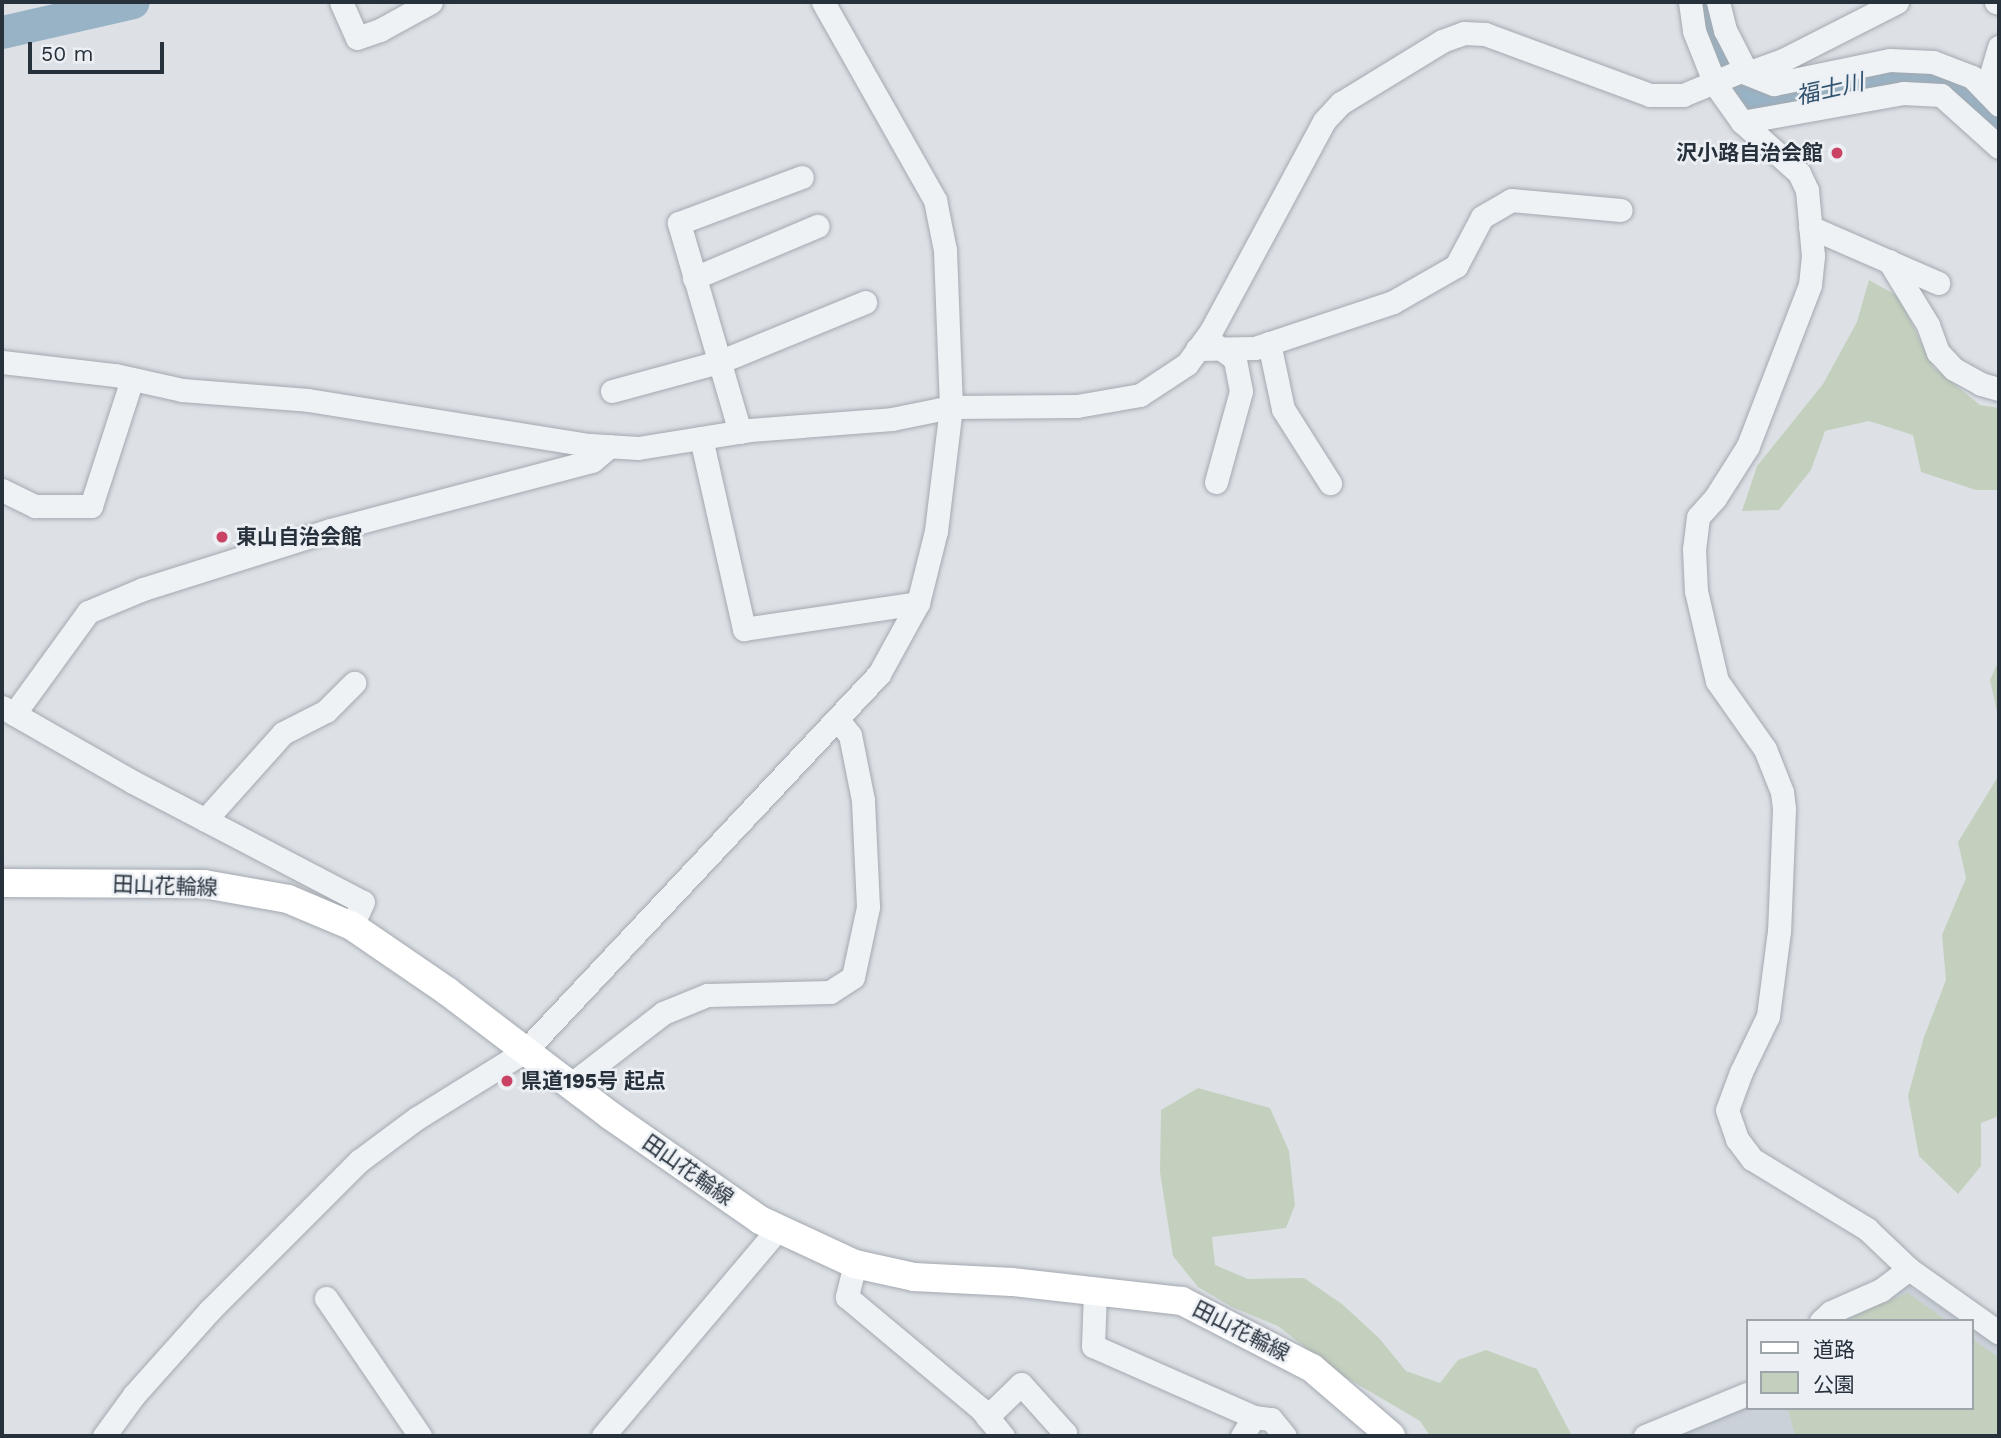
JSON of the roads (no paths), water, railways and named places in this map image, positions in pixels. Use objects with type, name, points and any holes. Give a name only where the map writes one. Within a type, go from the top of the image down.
[{"type":"main road","name":"田山花輪線","points":[[2,880],[204,884],[288,899],[352,926],[447,991],[569,1085],[750,1213],[778,1228],[855,1264],[914,1277],[1182,1301],[1269,1343],[1312,1368],[1391,1436]]},
{"type":"street","points":[[341,2],[357,38],[380,30],[431,2]]},
{"type":"street","points":[[104,1436],[134,1395],[211,1310],[359,1161],[417,1118],[525,1051],[879,674],[918,603],[936,531],[951,407],[945,250],[935,200],[823,2]]},
{"type":"street","points":[[1690,2],[1694,31],[1732,77],[1774,84],[1890,60],[1933,62],[1972,77],[1992,98]]},
{"type":"street","points":[[1718,2],[1742,122],[1799,173],[1807,190],[1813,256],[1810,285],[1748,446],[1715,498],[1698,517],[1694,549],[1696,591],[1717,681],[1765,749],[1783,792],[1779,931],[1768,1016],[1741,1072],[1727,1110],[1737,1139],[1752,1159],[1867,1229],[1909,1269],[1999,1333]]},
{"type":"street","points":[[2,362],[132,379],[181,390],[308,400],[638,448],[815,423],[892,419],[951,407],[1077,406],[1140,395],[1187,364],[1207,347],[1211,331],[1324,121],[1341,103],[1442,41],[1464,33],[1485,34],[1650,95],[1683,95],[1783,60],[1898,2]]},
{"type":"street","points":[[1992,98],[1999,47]]},
{"type":"street","points":[[1742,122],[1903,93],[1941,95],[1999,146]]},
{"type":"street","points":[[740,432],[678,223],[802,177]]},
{"type":"street","points":[[1207,347],[1255,348],[1393,302],[1456,266],[1482,217],[1511,200],[1621,210]]},
{"type":"street","points":[[694,278],[817,226]]},
{"type":"street","points":[[1810,227],[1938,283]]},
{"type":"street","points":[[1889,261],[1928,325],[1938,352],[1954,369],[1981,384],[1999,389]]},
{"type":"street","points":[[612,391],[719,362],[864,302]]},
{"type":"street","points":[[1269,344],[1283,409],[1330,483]]},
{"type":"street","points":[[1207,347],[1235,359],[1241,391],[1216,482]]},
{"type":"street","points":[[2,490],[35,506],[91,506],[132,379]]},
{"type":"street","points":[[701,438],[744,629],[918,603]]},
{"type":"street","points":[[352,926],[363,902],[205,820],[8,710],[88,612],[143,589],[330,530],[592,461],[610,446]]},
{"type":"street","points":[[205,820],[283,733],[326,711],[354,682]]},
{"type":"street","points":[[569,1085],[663,1013],[707,995],[830,992],[853,977],[869,907],[863,800],[850,736],[838,720]]},
{"type":"street","points":[[603,1436],[778,1228]]},
{"type":"street","points":[[855,1264],[847,1297],[987,1417],[1003,1436]]},
{"type":"street","points":[[1823,1319],[1831,1312],[1881,1290],[1909,1269]]},
{"type":"street","points":[[1095,1292],[1093,1346],[1248,1427],[1271,1419],[1285,1436]]},
{"type":"street","points":[[326,1298],[420,1436]]},
{"type":"street","points":[[987,1417],[1021,1384],[1065,1433],[1061,1436]]},
{"type":"street","points":[[1645,1436],[1745,1395]]},
{"type":"waterway","name":"福士川","points":[[2,32],[133,2]]},
{"type":"waterway","name":"福士川","points":[[1703,2],[1717,51],[1745,92],[1762,100],[1791,100],[1897,73],[1935,79],[1967,92],[1999,126]]},
{"type":"place","name":"沢小路自治会館","points":[[1837,153]]},
{"type":"place","name":"東山自治会館","points":[[222,537]]},
{"type":"place","name":"県道195号 起点","points":[[507,1081]]}]
